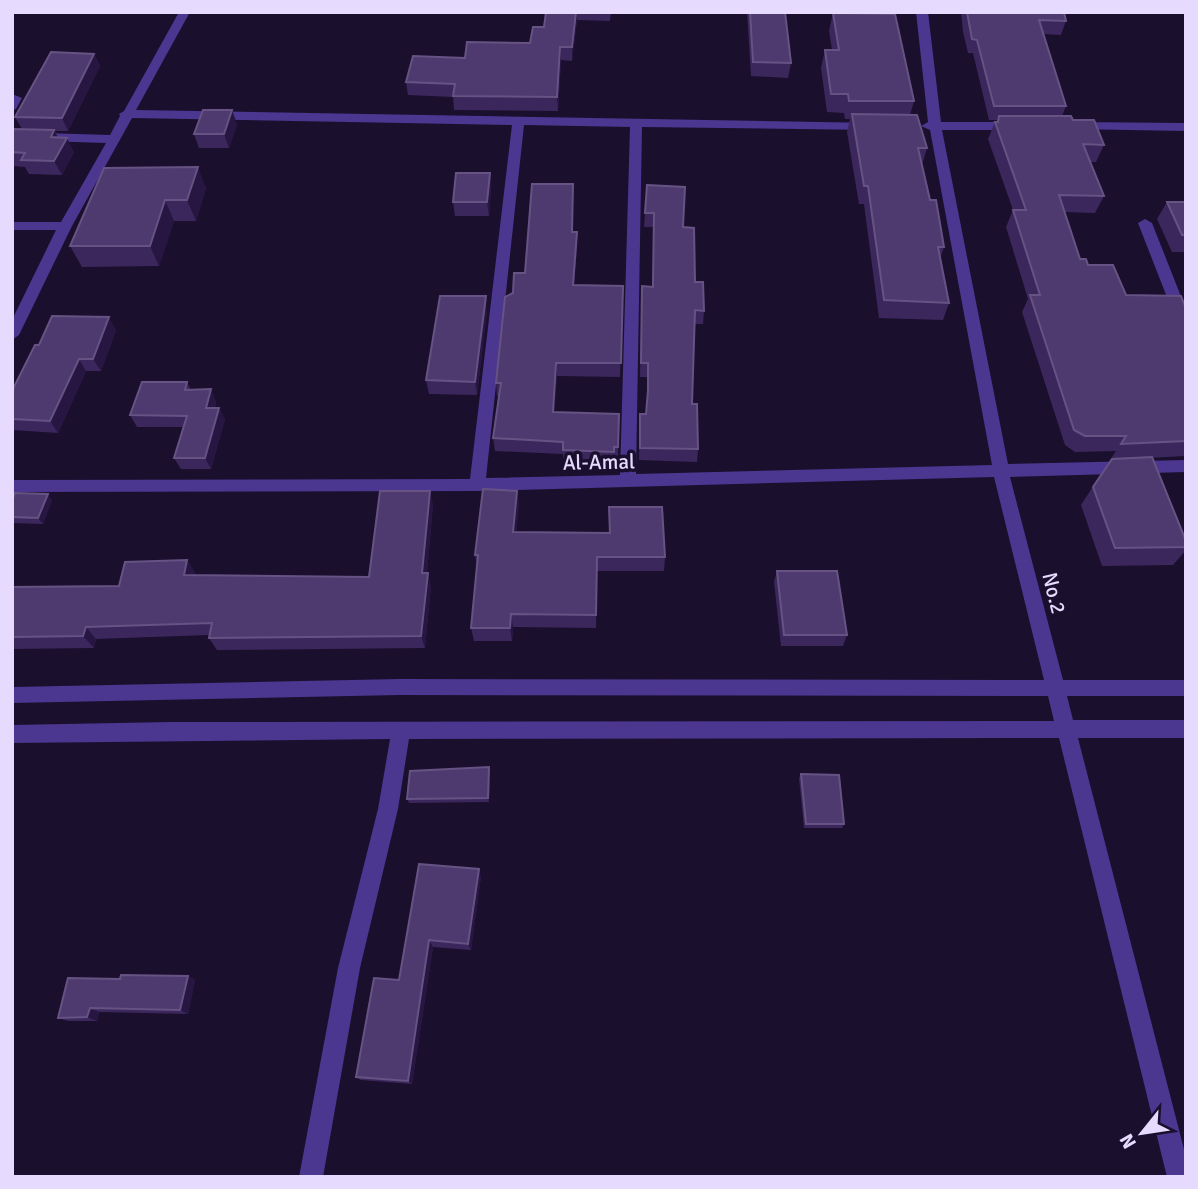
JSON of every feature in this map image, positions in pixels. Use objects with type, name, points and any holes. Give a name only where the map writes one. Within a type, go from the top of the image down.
[{"type":"street","points":[[12,335],[65,226],[125,114],[185,12]]},
{"type":"street","name":"No.2","points":[[922,12],[935,126],[1001,472],[1053,687],[1180,1177]]},
{"type":"street","points":[[12,98],[16,98],[12,106]]},
{"type":"street","points":[[125,114],[636,125],[881,126]]},
{"type":"street","points":[[477,485],[518,122]]},
{"type":"street","points":[[628,482],[636,125]]},
{"type":"street","points":[[908,126],[1031,126]]},
{"type":"street","points":[[1058,126],[1186,127]]},
{"type":"street","points":[[12,136],[112,139]]},
{"type":"street","points":[[1145,223],[1186,328]]},
{"type":"street","points":[[12,226],[65,226]]},
{"type":"street","name":"Al-Amal","points":[[12,486],[477,485],[1186,466]]},
{"type":"street","points":[[12,695],[399,687],[1186,688]]},
{"type":"street","points":[[12,734],[170,731],[1186,729]]},
{"type":"street","points":[[311,1177],[349,968],[388,809],[401,732]]},
{"type":"building","points":[[546,12],[576,12],[572,47],[560,47],[557,97],[453,96],[455,84],[406,82],[413,56],[465,58],[467,42],[530,43],[533,27],[544,27]]},
{"type":"building","points":[[750,12],[785,12],[791,63],[753,62]]},
{"type":"building","points":[[967,12],[1064,12],[1066,21],[1039,20],[1066,106],[994,106],[977,40],[972,39]]},
{"type":"building","points":[[833,13],[895,14],[914,101],[849,101],[848,94],[831,94],[825,50],[839,50]]},
{"type":"building","points":[[51,52],[94,54],[62,118],[15,117]]},
{"type":"building","points":[[203,110],[232,110],[224,134],[194,134]]},
{"type":"building","points":[[852,114],[917,115],[927,148],[918,148],[930,200],[936,200],[944,247],[938,247],[949,303],[884,300],[868,186],[864,186]]},
{"type":"building","points":[[999,116],[1071,116],[1073,120],[1094,120],[1104,145],[1083,144],[1104,196],[1059,195],[1080,259],[1086,259],[1088,265],[1113,265],[1126,295],[1181,296],[1186,309],[1186,441],[1121,444],[1126,436],[1085,436],[1074,430],[1030,295],[1040,295],[1013,210],[1026,210],[995,122],[998,122]]},
{"type":"building","points":[[12,129],[54,130],[51,137],[67,138],[54,161],[21,160],[25,153],[12,152]]},
{"type":"building","points":[[198,167],[187,200],[165,200],[150,246],[70,246],[104,168]]},
{"type":"building","points":[[456,173],[490,173],[487,202],[453,202]]},
{"type":"building","points":[[532,184],[573,184],[572,232],[577,232],[573,285],[623,286],[621,363],[556,363],[553,412],[619,414],[618,447],[614,447],[614,452],[563,450],[563,442],[493,438],[501,383],[496,383],[505,297],[513,293],[514,273],[525,273]]},
{"type":"building","points":[[647,185],[685,187],[683,227],[694,228],[695,282],[703,282],[704,311],[695,310],[692,404],[697,404],[698,449],[640,448],[640,414],[646,414],[648,390],[648,363],[641,363],[642,286],[653,287],[654,213],[645,213]]},
{"type":"building","points":[[1167,202],[1186,202],[1186,235],[1182,235]]},
{"type":"building","points":[[440,296],[486,296],[475,382],[426,380]]},
{"type":"building","points":[[52,316],[109,317],[93,359],[79,359],[50,421],[12,419],[12,391],[35,345],[39,345]]},
{"type":"building","points":[[142,382],[187,382],[185,390],[211,389],[206,408],[219,408],[205,458],[174,458],[187,416],[130,415]]},
{"type":"building","points":[[1152,457],[1186,541],[1186,547],[1115,548],[1093,487],[1112,459]]},
{"type":"building","points":[[483,489],[517,491],[513,532],[610,533],[609,507],[662,507],[665,557],[597,557],[596,615],[511,614],[510,628],[471,628],[478,555],[475,555]]},
{"type":"building","points":[[380,491],[430,491],[422,573],[428,573],[421,636],[209,638],[212,623],[86,627],[83,636],[12,637],[12,587],[119,586],[125,562],[187,560],[184,575],[369,577]]},
{"type":"building","points":[[15,493],[48,494],[38,518],[12,517]]},
{"type":"building","points":[[777,571],[837,571],[847,635],[784,635]]},
{"type":"building","points":[[489,767],[488,798],[407,799],[410,771]]},
{"type":"building","points":[[801,774],[839,775],[844,824],[806,824]]},
{"type":"building","points":[[419,864],[479,869],[468,944],[429,940],[408,1081],[356,1077],[374,978],[399,980]]},
{"type":"building","points":[[121,975],[188,976],[180,1010],[90,1008],[87,1017],[58,1018],[68,978],[120,979]]}]
